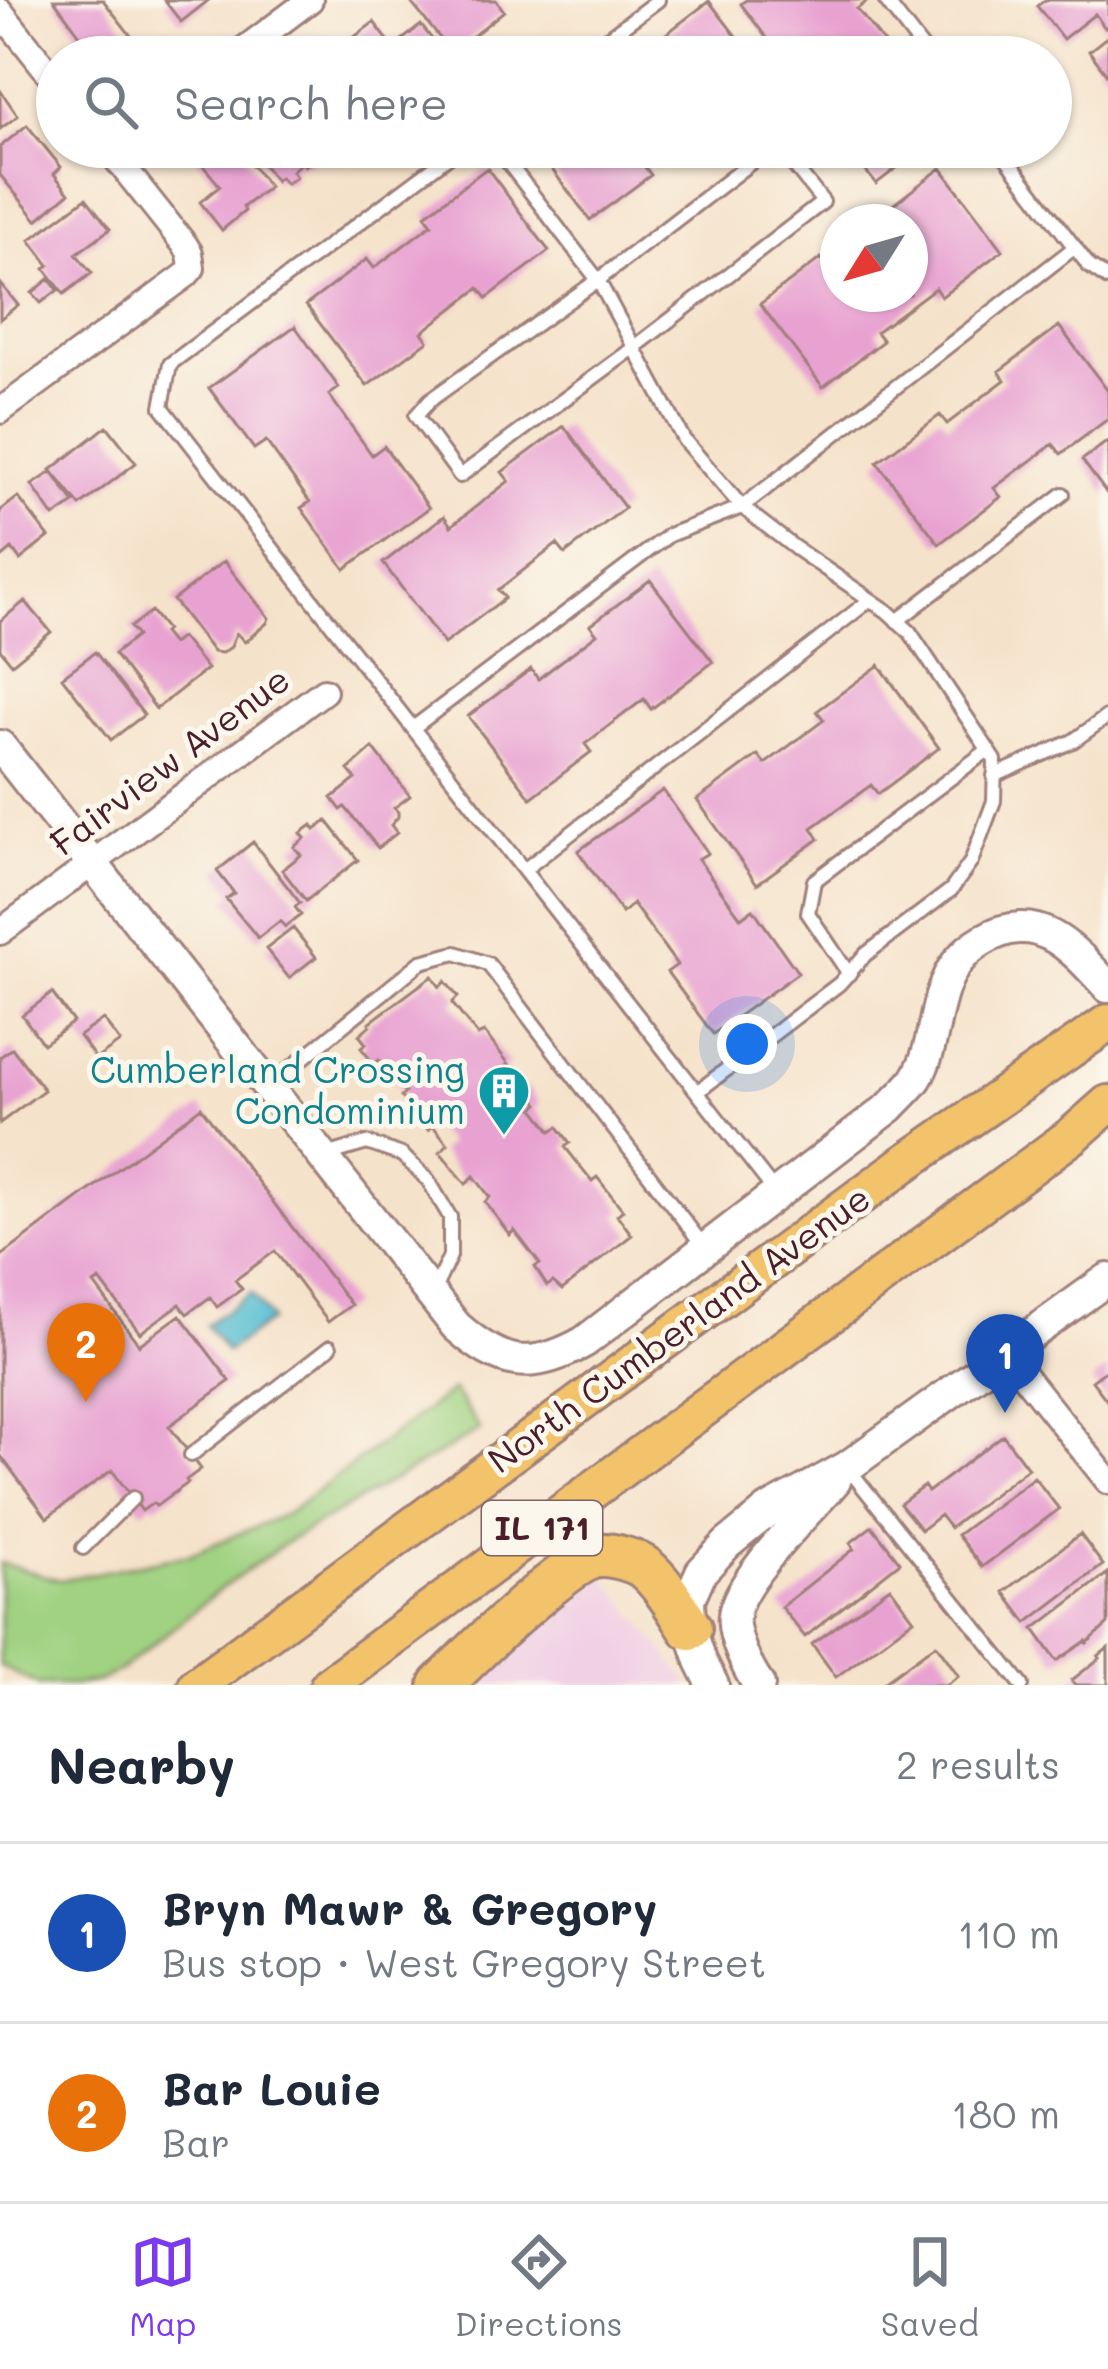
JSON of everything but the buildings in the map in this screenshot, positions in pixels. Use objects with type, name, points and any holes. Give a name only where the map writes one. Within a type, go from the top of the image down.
[{"type":"highway","points":[[440,1685],[546,1588],[588,1558],[602,1555],[642,1564],[690,1628]]},
{"type":"main road","name":"North Cumberland Avenue","points":[[197,1685],[885,1178],[1108,1023]]},
{"type":"main road","name":"IL 171","points":[[328,1685],[1073,1135],[1108,1104]]},
{"type":"street","points":[[262,36],[310,0]]},
{"type":"street","points":[[0,11],[36,56]]},
{"type":"street","points":[[0,411],[186,275],[193,262],[185,244],[126,168]]},
{"type":"street","name":"Fairview Avenue","points":[[0,932],[324,691]]},
{"type":"street","points":[[0,746],[456,1326],[502,1358],[558,1357],[584,1342],[890,1107],[916,1079],[929,1048],[943,988],[957,961],[977,943],[1004,928],[1031,927],[1060,940],[1108,987]]},
{"type":"street","points":[[713,1685],[690,1628],[689,1599],[700,1572],[727,1544],[769,1510],[848,1466],[1108,1279]]},
{"type":"street","points":[[1006,1353],[1108,1481]]},
{"type":"street","points":[[759,1685],[740,1646],[733,1617],[744,1586],[848,1466]]},
{"type":"lane","points":[[610,36],[658,0]]},
{"type":"lane","points":[[885,0],[913,36]]},
{"type":"lane","points":[[433,168],[170,364],[162,407],[777,1194]]},
{"type":"lane","points":[[512,168],[598,280],[684,440],[742,507],[910,632],[995,760],[994,801],[971,862],[951,890],[866,955],[839,984],[697,1092]]},
{"type":"lane","points":[[747,168],[430,400],[416,416],[460,476],[823,202],[793,168]]},
{"type":"lane","points":[[1014,168],[1089,266],[1108,279]]},
{"type":"lane","points":[[412,728],[669,535],[742,507],[1075,248]]},
{"type":"lane","points":[[897,621],[1063,494]]},
{"type":"lane","points":[[524,870],[870,600]]},
{"type":"lane","points":[[994,776],[1073,741],[1108,716]]},
{"type":"lane","points":[[849,974],[808,913],[814,880],[988,750]]},
{"type":"lane","points":[[268,1087],[421,962],[456,953],[488,964],[705,1249]]},
{"type":"lane","points":[[323,1156],[367,1143],[402,1155],[428,1180],[450,1217],[450,1256],[432,1294]]},
{"type":"lane","points":[[191,1455],[330,1347]]},
{"type":"lane","points":[[848,1466],[1022,1685]]},
{"type":"lane","points":[[83,1548],[133,1498]]},
{"type":"shaded area","points":[[603,1575],[690,1685],[475,1685]]},
{"type":"green space","points":[[453,1390],[480,1430],[288,1541],[121,1670],[98,1681],[39,1685],[0,1666],[0,1563],[60,1580],[191,1554],[288,1513]]},
{"type":"water","points":[[251,1293],[271,1320],[226,1352],[206,1325]]},
{"type":"place","name":"Cumberland Crossing Condominium","points":[[504,1137]]},
{"type":"place","name":"Bar Louie","points":[[86,1402]]},
{"type":"place","name":"Bryn Mawr & Gregory","points":[[1005,1413]]}]
